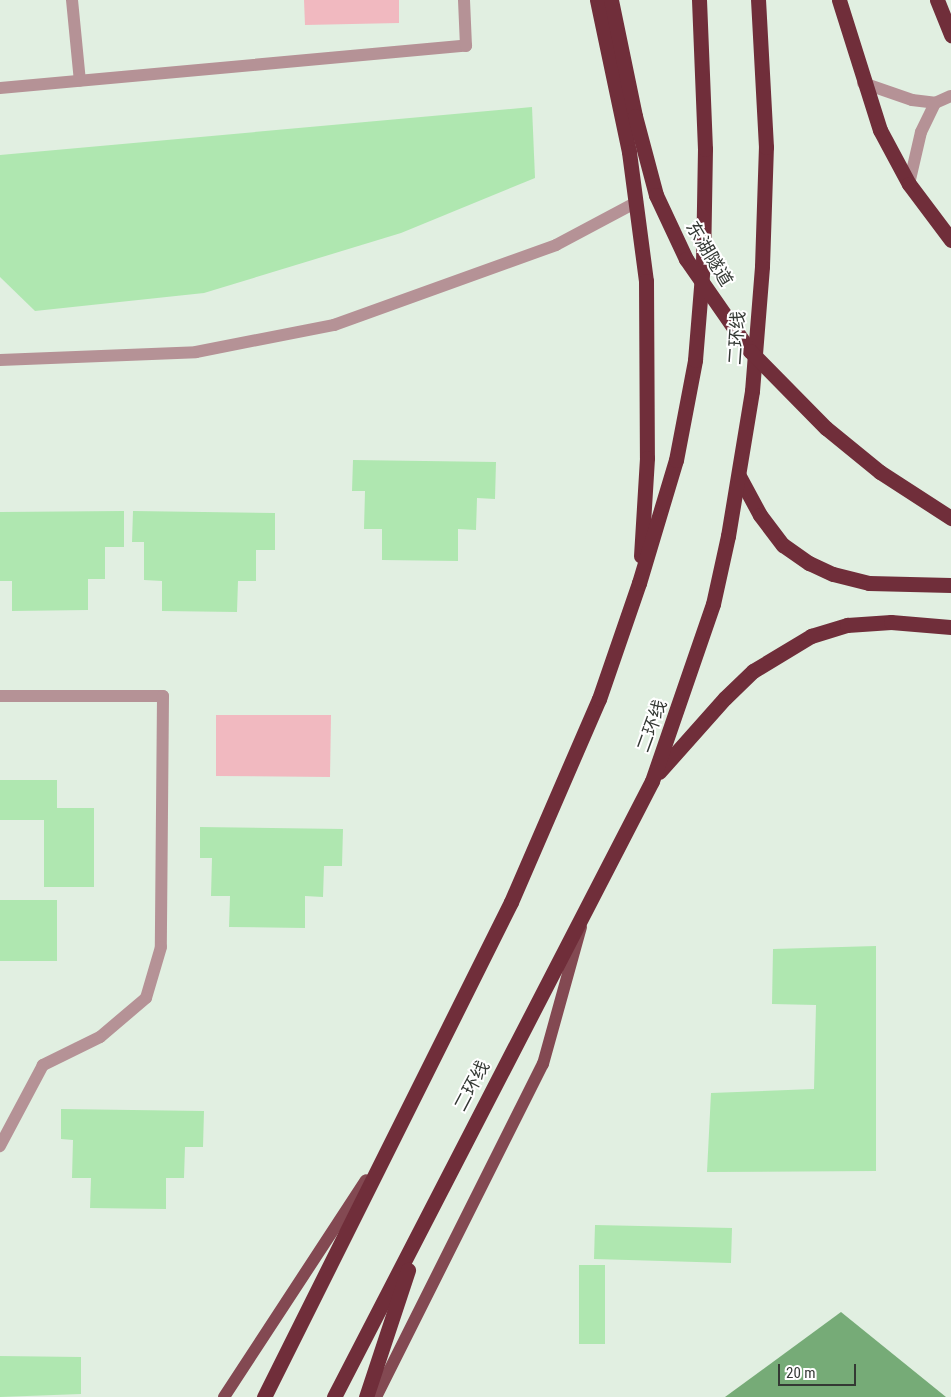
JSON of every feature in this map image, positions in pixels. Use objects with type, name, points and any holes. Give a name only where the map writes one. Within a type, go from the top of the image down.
[{"type":"highway","points":[[596,0],[637,202],[646,281],[648,354],[646,458],[639,583]]},
{"type":"highway","points":[[611,0],[635,116]]},
{"type":"highway","name":"东湖隧道","points":[[617,0],[635,116],[656,195],[686,260],[750,351],[826,428],[880,472],[951,518]]},
{"type":"highway","points":[[264,1397],[511,902],[560,796],[599,699],[639,583],[676,460],[695,360],[703,263],[705,149],[699,0]]},
{"type":"highway","name":"二环线","points":[[334,1397],[423,1226],[484,1102],[583,919],[652,781],[714,604],[739,476],[752,390],[762,266],[766,147],[758,0]]},
{"type":"highway","points":[[839,0],[863,83],[880,130],[910,184],[951,240]]},
{"type":"highway","points":[[937,0],[951,35]]},
{"type":"highway","points":[[739,476],[760,515],[783,545],[809,563],[833,574],[869,583],[951,585]]},
{"type":"highway","points":[[652,781],[725,698],[753,671],[782,651],[811,636],[847,625],[891,622],[951,628]]},
{"type":"highway","points":[[366,1397],[423,1226]]},
{"type":"main road","points":[[376,1397],[543,1064],[583,919]]},
{"type":"main road","points":[[224,1397],[395,1136]]},
{"type":"street","points":[[72,0],[80,81]]},
{"type":"street","points":[[0,88],[466,46],[464,0]]},
{"type":"street","points":[[863,83],[912,100],[935,103],[951,96]]},
{"type":"street","points":[[910,184],[921,132],[935,103]]},
{"type":"street","points":[[0,360],[196,352],[334,325],[556,245],[637,202]]},
{"type":"street","points":[[0,696],[163,696],[163,706],[161,947],[146,998],[100,1037],[43,1065],[0,1146]]},
{"type":"shaded area","points":[[304,0],[399,0],[399,23],[305,25]]},
{"type":"shaded area","points":[[216,715],[331,715],[330,777],[216,776]]},
{"type":"shaded area","points":[[841,1312],[946,1397],[725,1397]]},
{"type":"building","points":[[532,107],[535,178],[401,233],[204,293],[35,311],[0,277],[0,155]]},
{"type":"building","points":[[353,460],[496,462],[495,499],[477,498],[476,530],[458,529],[458,561],[382,560],[382,529],[364,529],[365,491],[352,491]]},
{"type":"building","points":[[124,511],[124,547],[105,547],[105,579],[88,579],[88,610],[12,611],[12,581],[0,581],[0,512]]},
{"type":"building","points":[[133,511],[275,513],[275,550],[256,550],[256,581],[238,581],[237,612],[162,611],[162,581],[144,580],[144,542],[132,542]]},
{"type":"building","points":[[0,780],[57,780],[57,808],[94,808],[94,887],[44,887],[44,820],[0,820]]},
{"type":"building","points":[[200,827],[343,829],[342,866],[324,866],[323,897],[305,896],[305,928],[229,927],[230,896],[211,896],[212,858],[200,858]]},
{"type":"building","points":[[0,900],[57,900],[57,961],[0,961]]},
{"type":"building","points":[[876,946],[876,1171],[707,1172],[711,1093],[814,1089],[816,1005],[772,1004],[773,949]]},
{"type":"building","points":[[61,1109],[204,1111],[203,1147],[185,1147],[184,1178],[166,1178],[166,1209],[90,1208],[91,1178],[72,1178],[73,1140],[61,1139]]},
{"type":"building","points":[[595,1225],[732,1228],[731,1263],[594,1259]]},
{"type":"building","points":[[579,1265],[605,1265],[605,1344],[579,1344]]},
{"type":"building","points":[[0,1356],[81,1357],[81,1394],[0,1397]]}]
